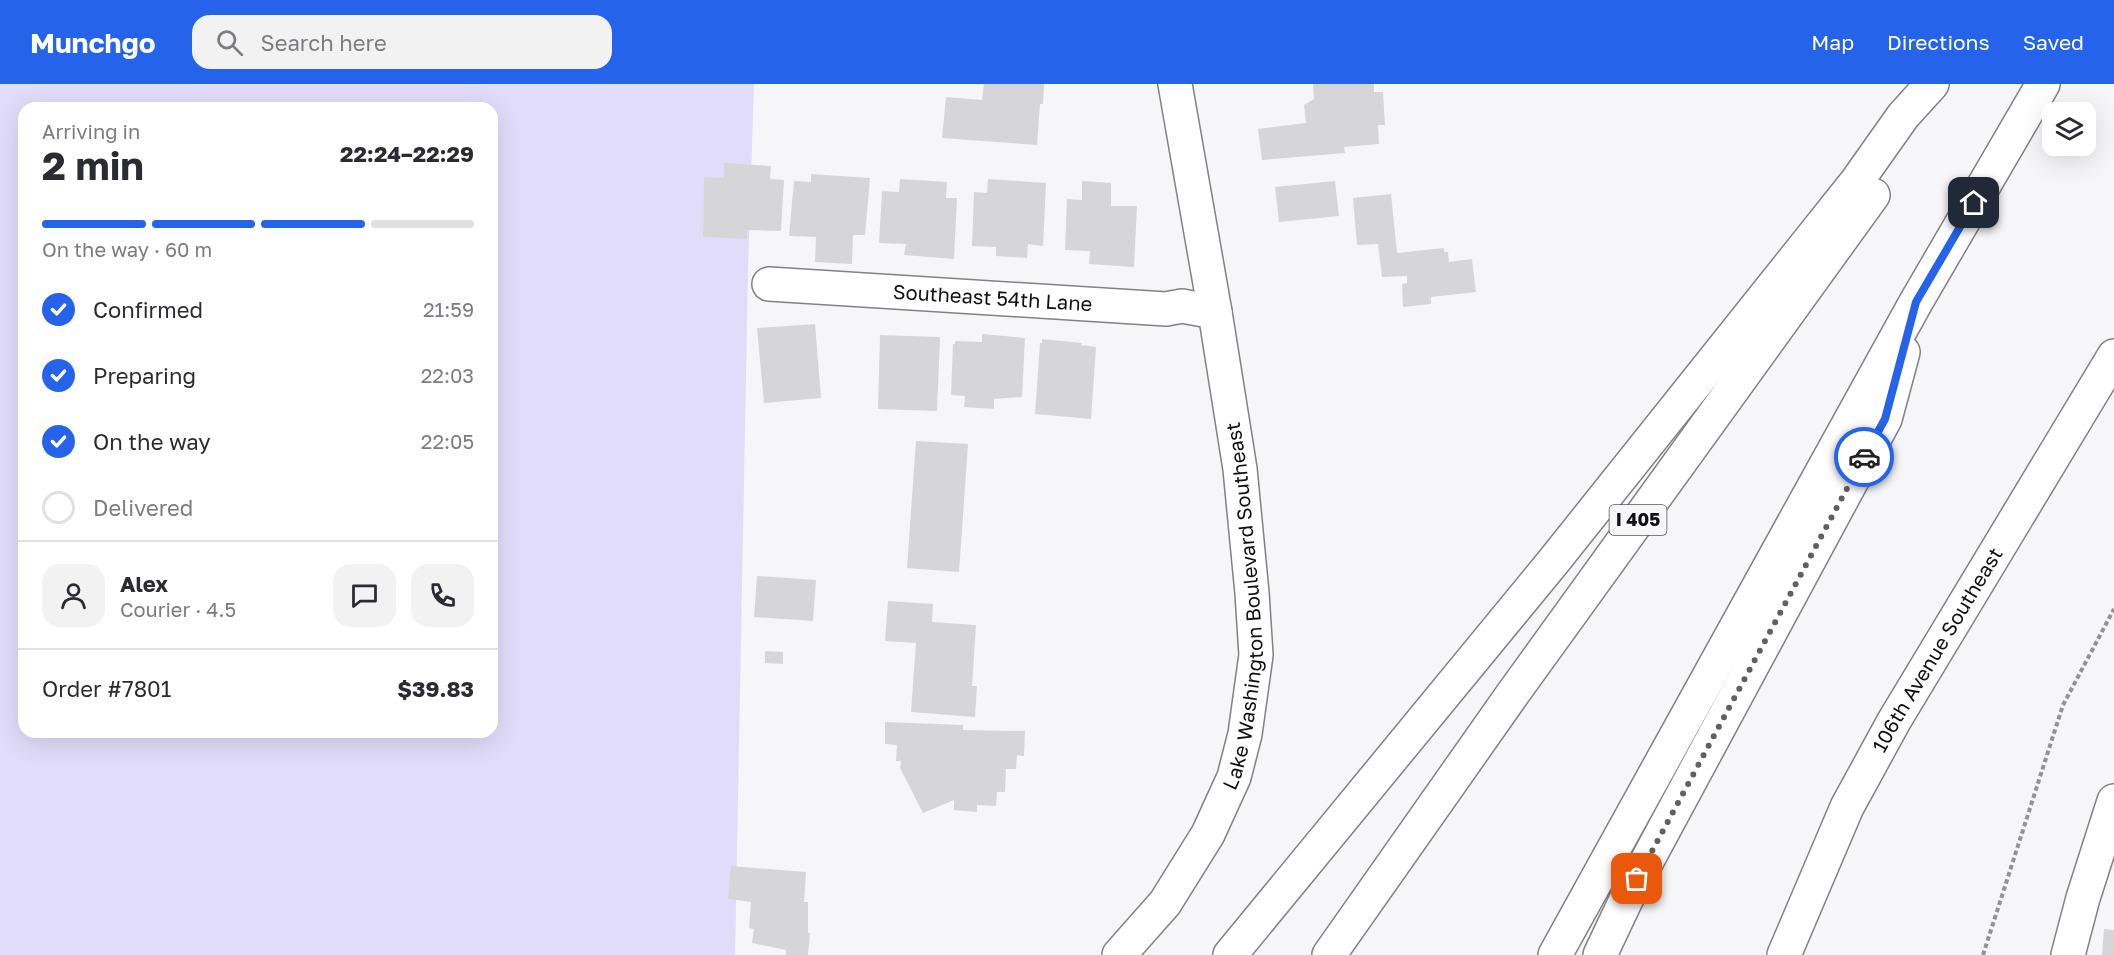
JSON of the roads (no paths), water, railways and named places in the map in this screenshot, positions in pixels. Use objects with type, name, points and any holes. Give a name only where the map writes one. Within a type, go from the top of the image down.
[{"type":"main road","name":"Lake Washington Boulevard Southeast","points":[[1119,955],[1165,903],[1208,834],[1234,777],[1245,734],[1256,655],[1243,491],[1215,312],[1175,84]]},
{"type":"main road","points":[[1230,955],[1560,553],[1857,181],[1903,116],[1932,84]]},
{"type":"main road","name":"I 405","points":[[1329,955],[1514,692],[1916,135],[1947,84]]},
{"type":"main road","points":[[1555,955],[1916,302],[2043,84]]},
{"type":"main road","name":"Southeast 54th Lane","points":[[769,284],[1166,309],[1182,306],[1215,312]]},
{"type":"main road","points":[[1600,955],[1626,900],[1885,419],[1916,302]]},
{"type":"main road","name":"106th Avenue Southeast","points":[[1784,955],[1847,807],[1894,721],[2114,356]]},
{"type":"main road","points":[[2068,955],[2082,898],[2114,801]]}]
